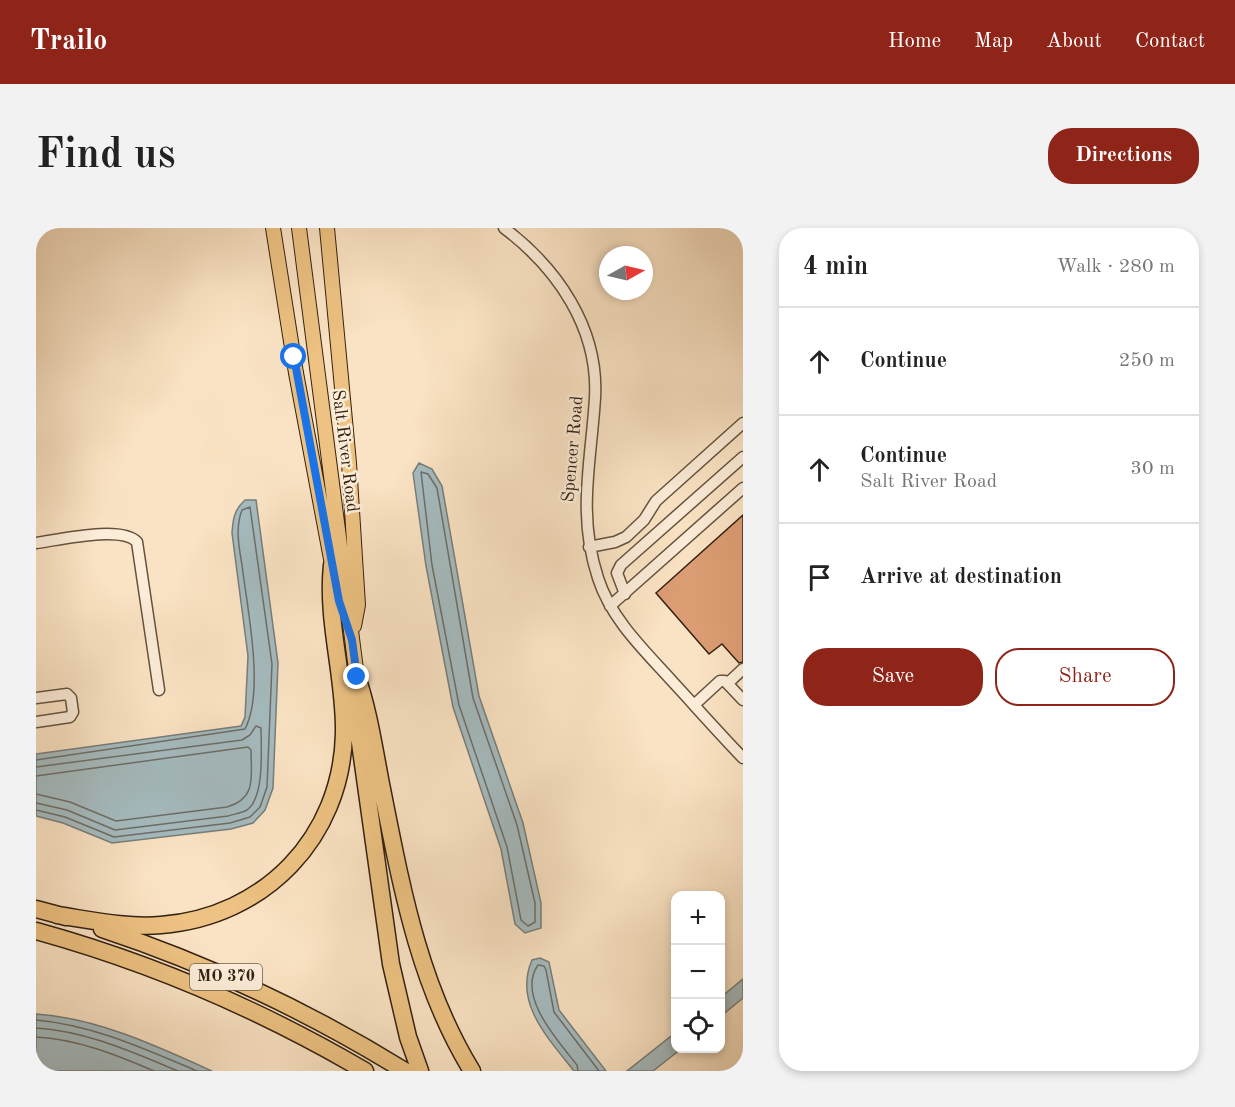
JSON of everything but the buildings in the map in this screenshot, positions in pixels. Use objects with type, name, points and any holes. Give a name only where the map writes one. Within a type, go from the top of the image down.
[{"type":"highway","points":[[57,915],[139,926],[196,920],[232,909],[270,885],[301,856],[323,821],[337,787],[344,734],[329,590],[332,565]]},
{"type":"highway","points":[[357,677],[356,707],[387,942],[408,1037],[420,1071]]},
{"type":"highway","points":[[357,677],[366,705],[416,946],[444,1019],[472,1071]]},
{"type":"highway","name":"MO 370","points":[[36,909],[142,942],[215,972],[308,1016],[405,1071]]},
{"type":"highway","name":"MO 370","points":[[36,930],[106,952],[212,992],[299,1034],[365,1071]]},
{"type":"main road","points":[[262,228],[276,247]]},
{"type":"main road","points":[[273,228],[332,565],[339,601],[352,640]]},
{"type":"main road","name":"Salt River Road","points":[[299,228],[357,677]]},
{"type":"main road","points":[[327,228],[350,475],[357,605],[352,640]]},
{"type":"street","name":"Spencer Road","points":[[504,228],[529,246],[557,277],[573,303],[585,333],[595,395],[585,485],[585,518],[589,547],[599,582],[610,606],[635,641],[743,758]]},
{"type":"street","points":[[589,547],[615,542],[626,537],[644,520],[656,501],[743,423]]},
{"type":"street","points":[[625,594],[617,573],[621,565],[743,457]]},
{"type":"street","points":[[610,606],[743,488]]},
{"type":"street","points":[[36,543],[116,533],[131,536],[137,542],[159,690]]},
{"type":"street","points":[[728,683],[743,669]]},
{"type":"street","points":[[694,705],[720,681],[728,683],[743,700]]},
{"type":"street","points":[[36,698],[67,694],[71,698],[73,712],[70,717],[36,722]]},
{"type":"water","points":[[419,463],[432,469],[442,486],[479,696],[523,823],[541,903],[541,928],[525,933],[515,924],[501,849],[453,707],[426,566],[413,473]]},
{"type":"water","points":[[245,500],[256,500],[278,663],[273,788],[265,810],[253,823],[231,829],[112,843],[63,823],[36,816],[36,754],[241,726],[245,717],[248,656],[232,533],[238,507]]},
{"type":"water","points":[[540,958],[549,962],[559,1010],[606,1071],[574,1071],[536,1020],[530,1006],[527,976],[532,960]]},
{"type":"water","points":[[743,979],[743,998],[725,1013],[725,994]]},
{"type":"water","points":[[36,1014],[104,1027],[212,1071],[36,1071]]},
{"type":"water","points":[[671,1036],[671,1053],[676,1053],[653,1071],[627,1071]]},
{"type":"route","points":[[294,357],[339,601],[352,640],[357,677]]}]
